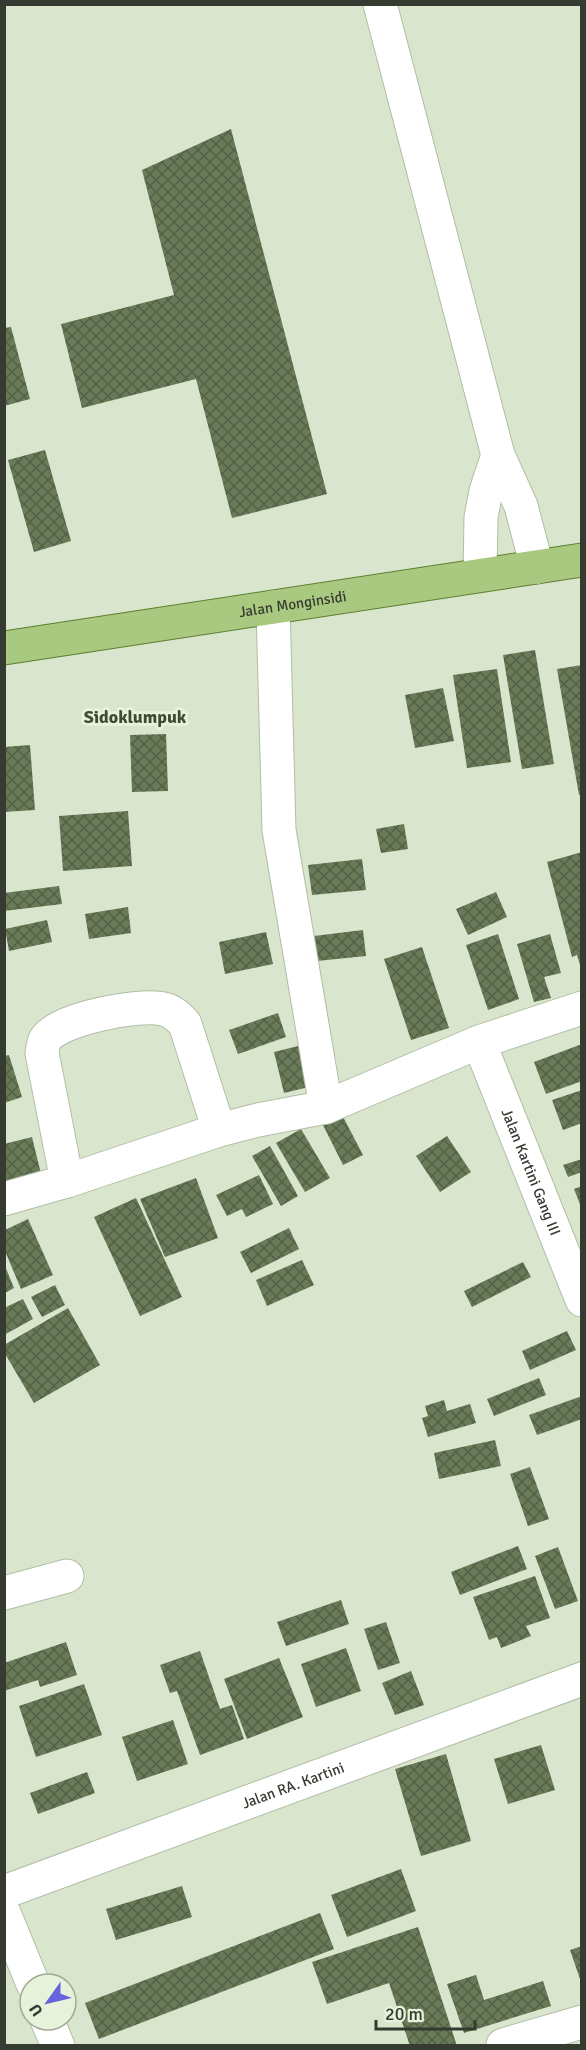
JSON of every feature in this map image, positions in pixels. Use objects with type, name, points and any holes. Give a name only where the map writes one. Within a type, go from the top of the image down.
[{"type":"main road","name":"Jalan Monginsidi","points":[[4,648],[582,560]]},
{"type":"street","points":[[380,4],[498,455],[521,506],[537,567]]},
{"type":"street","points":[[480,575],[481,517],[486,491],[498,455]]},
{"type":"street","points":[[273,607],[279,830],[326,1107]]},
{"type":"street","points":[[68,1181],[42,1053],[45,1039],[80,1019],[129,1008],[162,1008],[177,1015],[185,1024],[219,1130]]},
{"type":"street","points":[[4,1199],[68,1181],[219,1130],[326,1107],[479,1042],[582,1008]]},
{"type":"street","name":"Jalan Kartini Gang III","points":[[479,1042],[582,1300]]},
{"type":"street","points":[[4,1593],[67,1576]]},
{"type":"street","name":"Jalan RA. Kartini","points":[[4,1892],[582,1679]]},
{"type":"street","points":[[4,1912],[28,1972]]},
{"type":"street","points":[[504,2045],[582,2022]]},
{"type":"street","points":[[52,2032],[58,2046]]},
{"type":"building","points":[[231,129],[327,494],[232,518],[196,379],[82,408],[61,324],[174,295],[142,170]]},
{"type":"building","points":[[11,327],[30,399],[4,406],[4,328]]},
{"type":"building","points":[[45,450],[71,541],[34,552],[8,460]]},
{"type":"building","points":[[535,650],[554,764],[522,769],[503,655]]},
{"type":"building","points":[[582,665],[582,794],[579,795],[557,669]]},
{"type":"building","points":[[497,669],[511,762],[467,768],[453,675]]},
{"type":"building","points":[[443,688],[454,741],[415,748],[405,695]]},
{"type":"building","points":[[166,734],[168,791],[132,792],[130,735]]},
{"type":"building","points":[[30,745],[35,810],[4,812],[4,747]]},
{"type":"building","points":[[128,811],[132,866],[63,871],[59,816]]},
{"type":"building","points":[[404,824],[408,849],[381,853],[376,829]]},
{"type":"building","points":[[582,852],[581,968],[577,955],[572,957],[547,862]]},
{"type":"building","points":[[362,859],[366,890],[312,895],[308,865]]},
{"type":"building","points":[[59,886],[62,904],[4,911],[4,893]]},
{"type":"building","points":[[496,892],[507,917],[468,935],[456,909]]},
{"type":"building","points":[[128,907],[131,933],[89,939],[85,914]]},
{"type":"building","points":[[47,920],[52,942],[9,951],[5,929]]},
{"type":"building","points":[[363,930],[366,956],[317,961],[314,936]]},
{"type":"building","points":[[266,932],[273,964],[225,974],[219,942]]},
{"type":"building","points":[[498,934],[519,999],[488,1010],[466,945]]},
{"type":"building","points":[[550,934],[561,973],[544,977],[551,998],[534,1002],[517,944]]},
{"type":"building","points":[[422,947],[449,1028],[411,1040],[384,959]]},
{"type":"building","points":[[278,1013],[286,1037],[238,1054],[229,1030]]},
{"type":"building","points":[[582,1044],[582,1081],[546,1094],[534,1062]]},
{"type":"building","points":[[302,1045],[313,1086],[284,1093],[274,1052]]},
{"type":"building","points":[[9,1055],[22,1097],[4,1103],[4,1056]]},
{"type":"building","points":[[582,1090],[582,1123],[563,1130],[552,1100]]},
{"type":"building","points":[[339,1109],[363,1155],[343,1165],[320,1119]]},
{"type":"building","points":[[301,1129],[330,1178],[305,1192],[276,1143]]},
{"type":"building","points":[[447,1136],[471,1172],[440,1192],[416,1156]]},
{"type":"building","points":[[32,1137],[43,1182],[4,1191],[4,1144]]},
{"type":"building","points":[[270,1146],[298,1196],[281,1206],[252,1156]]},
{"type":"building","points":[[582,1159],[582,1172],[568,1177],[563,1165]]},
{"type":"building","points":[[259,1175],[273,1204],[246,1217],[242,1209],[227,1216],[216,1195]]},
{"type":"building","points":[[196,1178],[218,1238],[165,1257],[140,1199]]},
{"type":"building","points":[[582,1186],[582,1207],[581,1207],[574,1189]]},
{"type":"building","points":[[136,1198],[182,1297],[140,1316],[94,1217]]},
{"type":"building","points":[[28,1219],[53,1275],[21,1289],[5,1251],[5,1230]]},
{"type":"building","points":[[289,1228],[299,1249],[251,1273],[240,1252]]},
{"type":"building","points":[[302,1260],[314,1285],[267,1306],[256,1280]]},
{"type":"building","points":[[523,1262],[531,1277],[472,1307],[464,1291]]},
{"type":"building","points":[[5,1266],[14,1288],[5,1293]]},
{"type":"building","points":[[55,1285],[65,1305],[42,1317],[31,1297]]},
{"type":"building","points":[[23,1299],[33,1319],[4,1335],[4,1308]]},
{"type":"building","points":[[68,1308],[100,1365],[34,1403],[4,1352],[4,1345]]},
{"type":"building","points":[[567,1331],[576,1350],[530,1370],[522,1351]]},
{"type":"building","points":[[539,1378],[546,1395],[494,1416],[487,1399]]},
{"type":"building","points":[[582,1396],[582,1419],[537,1435],[529,1415]]},
{"type":"building","points":[[444,1400],[447,1411],[470,1404],[476,1423],[428,1437],[422,1418],[428,1416],[425,1406]]},
{"type":"building","points":[[495,1440],[501,1466],[439,1479],[434,1453]]},
{"type":"building","points":[[530,1467],[549,1519],[528,1526],[510,1474]]},
{"type":"building","points":[[518,1546],[527,1569],[460,1595],[451,1572]]},
{"type":"building","points":[[558,1547],[578,1601],[555,1609],[535,1556]]},
{"type":"building","points":[[535,1576],[550,1618],[526,1626],[531,1636],[501,1648],[497,1637],[489,1640],[473,1597]]},
{"type":"building","points":[[341,1600],[349,1624],[286,1646],[277,1622]]},
{"type":"building","points":[[386,1622],[400,1663],[378,1670],[364,1629]]},
{"type":"building","points":[[66,1642],[77,1675],[40,1687],[38,1680],[4,1691],[4,1663]]},
{"type":"building","points":[[346,1648],[361,1691],[316,1707],[301,1664]]},
{"type":"building","points":[[200,1651],[220,1709],[232,1705],[244,1739],[200,1755],[177,1691],[170,1693],[160,1665]]},
{"type":"building","points":[[279,1658],[303,1717],[247,1739],[224,1679]]},
{"type":"building","points":[[411,1671],[424,1705],[395,1715],[382,1683]]},
{"type":"building","points":[[84,1684],[102,1735],[36,1757],[19,1706]]},
{"type":"building","points":[[173,1720],[188,1764],[137,1781],[122,1737]]},
{"type":"building","points":[[541,1745],[555,1790],[508,1804],[494,1759]]},
{"type":"building","points":[[446,1754],[471,1841],[421,1856],[395,1769]]},
{"type":"building","points":[[87,1772],[95,1793],[38,1814],[30,1793]]},
{"type":"building","points":[[401,1869],[416,1911],[347,1937],[331,1895]]},
{"type":"building","points":[[182,1886],[192,1917],[116,1940],[106,1909]]},
{"type":"building","points":[[320,1913],[334,1949],[99,2039],[85,2003]]},
{"type":"building","points":[[418,1927],[457,2046],[410,2046],[389,1983],[327,2004],[312,1962]]},
{"type":"building","points":[[582,1946],[582,1982],[581,1982],[570,1950]]},
{"type":"building","points":[[476,1975],[484,2000],[543,1981],[551,2006],[464,2033],[447,1984]]},
{"type":"district","name":"Sidoklumpuk","points":[[135,717]]}]
